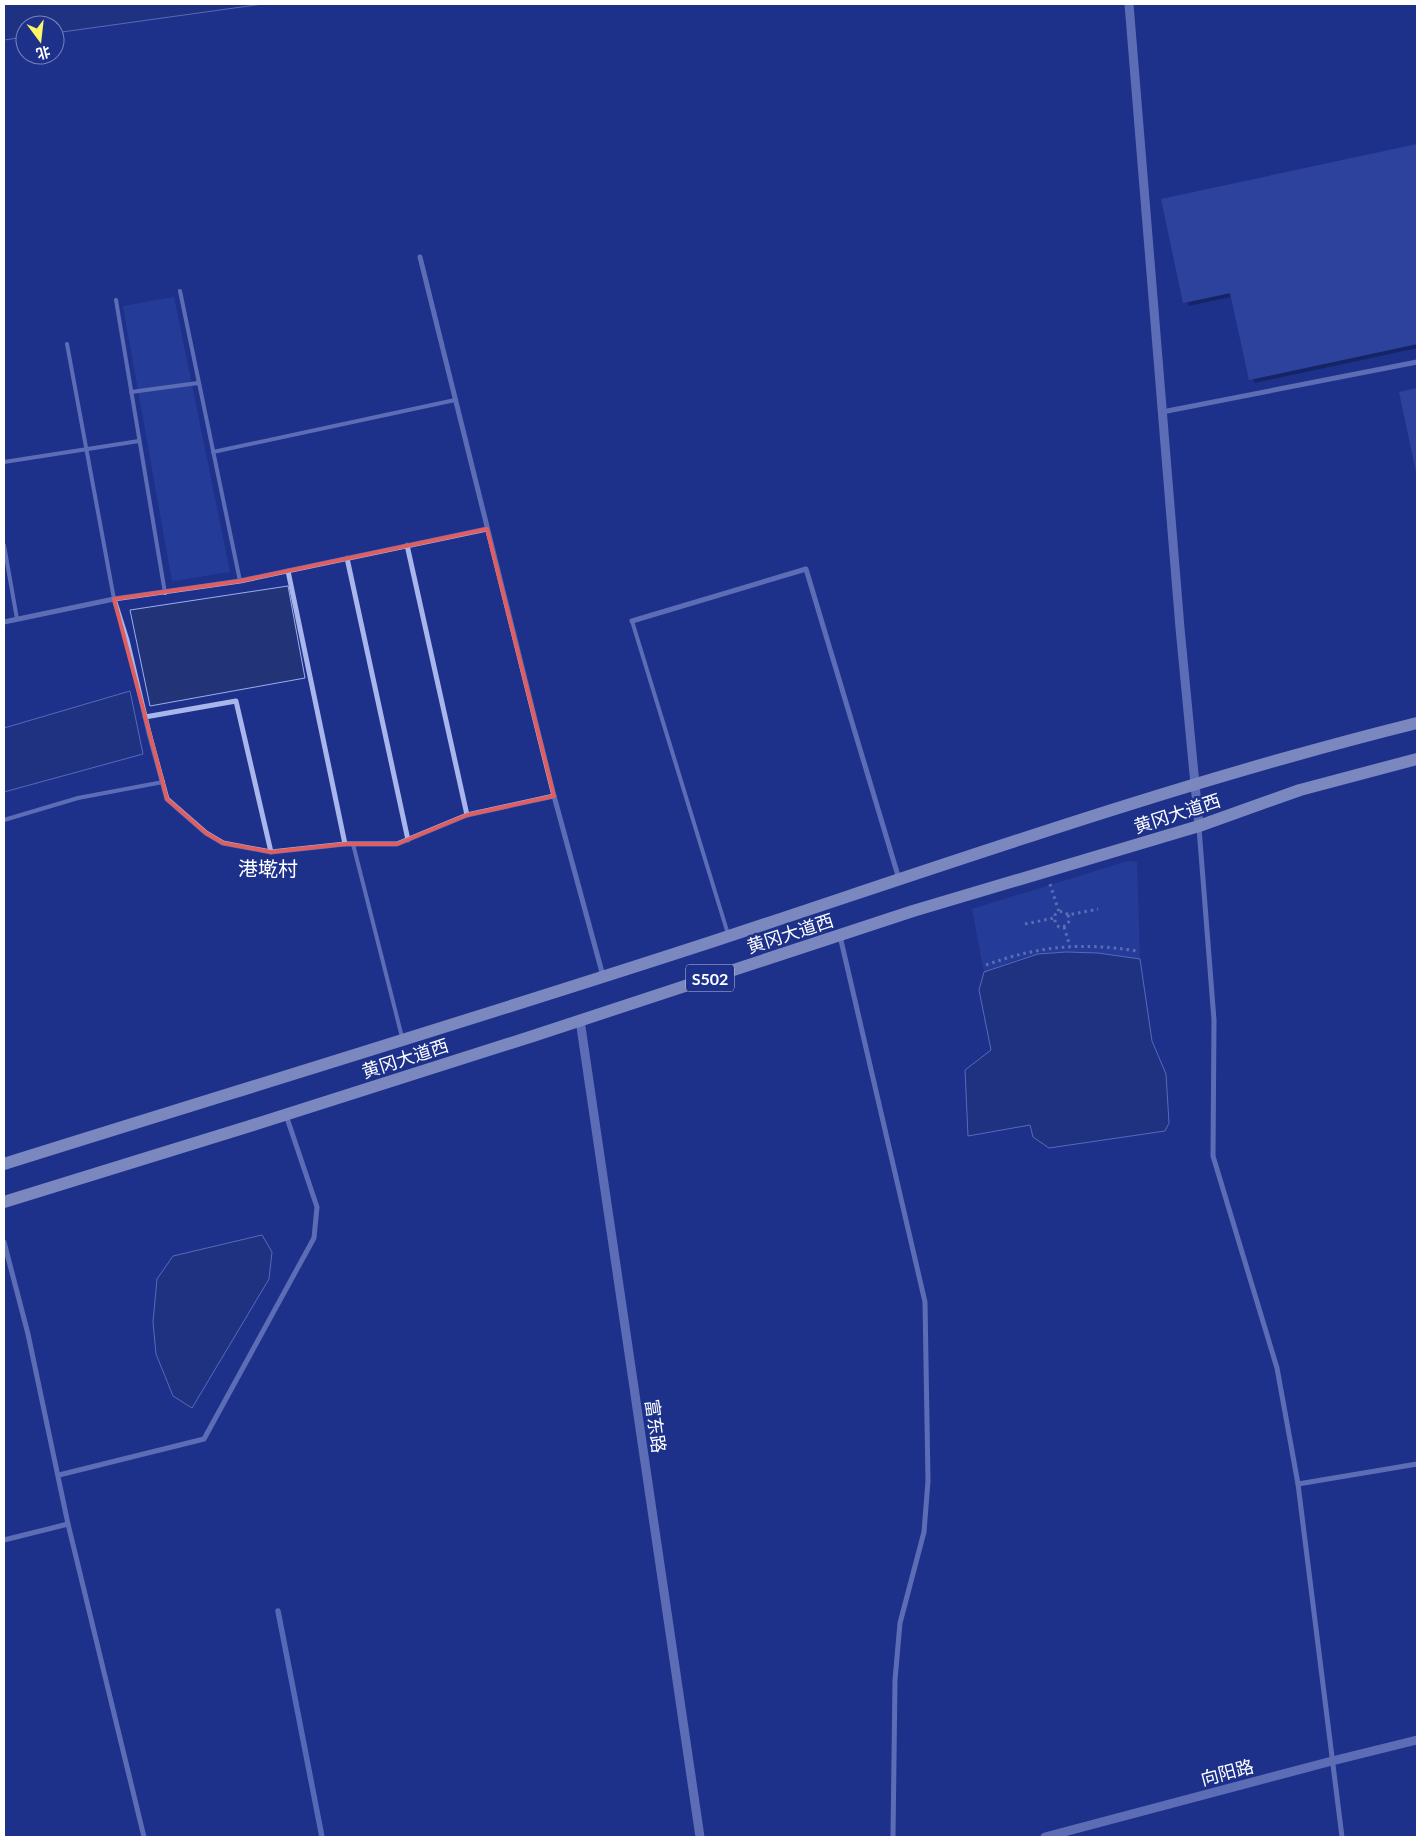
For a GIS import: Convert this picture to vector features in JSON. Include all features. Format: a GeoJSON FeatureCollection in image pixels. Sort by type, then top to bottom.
{"type":"FeatureCollection","features":[{"type":"Feature","properties":{"kind":"main road","name":"黄冈大道西"},"geometry":{"type":"LineString","coordinates":[[4,1164],[604,976],[1126,806],[1341,742],[1417,723]]}},
{"type":"Feature","properties":{"kind":"main road","name":"黄冈大道西"},"geometry":{"type":"LineString","coordinates":[[4,1202],[286,1115],[913,911],[1199,826],[1300,790],[1417,759]]}},
{"type":"Feature","properties":{"kind":"street"},"geometry":{"type":"LineString","coordinates":[[1129,4],[1180,628],[1196,785],[1214,1020],[1213,1156],[1277,1368],[1298,1484],[1342,1837]]}},
{"type":"Feature","properties":{"kind":"street"},"geometry":{"type":"LineString","coordinates":[[420,257],[554,796],[604,976]]}},
{"type":"Feature","properties":{"kind":"street"},"geometry":{"type":"LineString","coordinates":[[1162,412],[1417,362]]}},
{"type":"Feature","properties":{"kind":"street"},"geometry":{"type":"LineString","coordinates":[[4,622],[114,600],[240,581],[487,529]]}},
{"type":"Feature","properties":{"kind":"street"},"geometry":{"type":"LineString","coordinates":[[407,545],[467,815]]}},
{"type":"Feature","properties":{"kind":"street"},"geometry":{"type":"LineString","coordinates":[[347,558],[408,840]]}},
{"type":"Feature","properties":{"kind":"street"},"geometry":{"type":"LineString","coordinates":[[632,621],[806,568],[899,880]]}},
{"type":"Feature","properties":{"kind":"street"},"geometry":{"type":"LineString","coordinates":[[288,570],[345,844]]}},
{"type":"Feature","properties":{"kind":"street"},"geometry":{"type":"LineString","coordinates":[[114,600],[128,640],[145,717],[168,799],[206,833],[223,843],[271,852],[345,844],[397,844],[467,815],[554,796]]}},
{"type":"Feature","properties":{"kind":"street"},"geometry":{"type":"LineString","coordinates":[[145,717],[236,702],[271,852]]}},
{"type":"Feature","properties":{"kind":"street"},"geometry":{"type":"LineString","coordinates":[[840,935],[925,1302],[927,1489],[924,1532],[900,1623],[895,1680],[893,1837]]}},
{"type":"Feature","properties":{"kind":"street","name":"富东路"},"geometry":{"type":"LineString","coordinates":[[580,1020],[700,1837]]}},
{"type":"Feature","properties":{"kind":"street"},"geometry":{"type":"LineString","coordinates":[[59,1475],[204,1439],[314,1238],[317,1208],[286,1115]]}},
{"type":"Feature","properties":{"kind":"street"},"geometry":{"type":"LineString","coordinates":[[4,1242],[28,1334],[68,1524],[144,1837]]}},
{"type":"Feature","properties":{"kind":"street"},"geometry":{"type":"LineString","coordinates":[[1298,1484],[1417,1464]]}},
{"type":"Feature","properties":{"kind":"street"},"geometry":{"type":"LineString","coordinates":[[4,1540],[68,1524]]}},
{"type":"Feature","properties":{"kind":"street","name":"向阳路"},"geometry":{"type":"LineString","coordinates":[[1045,1837],[1417,1740]]}},
{"type":"Feature","properties":{"kind":"lane"},"geometry":{"type":"LineString","coordinates":[[180,291],[240,581]]}},
{"type":"Feature","properties":{"kind":"lane"},"geometry":{"type":"LineString","coordinates":[[116,300],[165,593]]}},
{"type":"Feature","properties":{"kind":"lane"},"geometry":{"type":"LineString","coordinates":[[67,344],[114,600]]}},
{"type":"Feature","properties":{"kind":"lane"},"geometry":{"type":"LineString","coordinates":[[131,392],[198,382]]}},
{"type":"Feature","properties":{"kind":"lane"},"geometry":{"type":"LineString","coordinates":[[213,452],[455,400]]}},
{"type":"Feature","properties":{"kind":"lane"},"geometry":{"type":"LineString","coordinates":[[4,462],[139,441]]}},
{"type":"Feature","properties":{"kind":"lane"},"geometry":{"type":"LineString","coordinates":[[4,545],[17,619]]}},
{"type":"Feature","properties":{"kind":"lane"},"geometry":{"type":"LineString","coordinates":[[632,621],[728,936]]}},
{"type":"Feature","properties":{"kind":"lane"},"geometry":{"type":"LineString","coordinates":[[4,820],[78,798],[163,782]]}},
{"type":"Feature","properties":{"kind":"lane"},"geometry":{"type":"LineString","coordinates":[[354,844],[402,1039]]}},
{"type":"Feature","properties":{"kind":"path"},"geometry":{"type":"LineString","coordinates":[[1050,884],[1059,912]]}},
{"type":"Feature","properties":{"kind":"path"},"geometry":{"type":"LineString","coordinates":[[1059,912],[1064,912],[1068,915],[1098,909]]}},
{"type":"Feature","properties":{"kind":"path"},"geometry":{"type":"LineString","coordinates":[[1025,924],[1054,918],[1059,912]]}},
{"type":"Feature","properties":{"kind":"path"},"geometry":{"type":"LineString","coordinates":[[1064,927],[1070,922],[1068,915]]}},
{"type":"Feature","properties":{"kind":"path"},"geometry":{"type":"LineString","coordinates":[[1054,918],[1056,925],[1064,927]]}},
{"type":"Feature","properties":{"kind":"path"},"geometry":{"type":"LineString","coordinates":[[1064,927],[1070,946]]}},
{"type":"Feature","properties":{"kind":"path"},"geometry":{"type":"LineString","coordinates":[[986,965],[1014,955],[1070,946],[1095,946],[1137,951]]}},
{"type":"Feature","properties":{"kind":"highlighted area"},"geometry":{"type":"Polygon","coordinates":[[[487,529],[554,796],[467,815],[397,844],[345,844],[271,852],[223,843],[206,833],[167,799],[114,599],[240,581],[487,529]]]}},
{"type":"Feature","properties":{"kind":"shaded area"},"geometry":{"type":"Polygon","coordinates":[[[4,4],[263,4],[65,32],[65,15],[15,15],[15,38],[4,40],[4,4]]]}},
{"type":"Feature","properties":{"kind":"shaded area"},"geometry":{"type":"Polygon","coordinates":[[[174,297],[230,572],[172,581],[123,306],[174,297]]]}},
{"type":"Feature","properties":{"kind":"shaded area"},"geometry":{"type":"Polygon","coordinates":[[[288,586],[305,678],[150,706],[130,610],[288,586]]]}},
{"type":"Feature","properties":{"kind":"shaded area"},"geometry":{"type":"Polygon","coordinates":[[[130,691],[143,754],[4,792],[4,728],[130,691]]]}},
{"type":"Feature","properties":{"kind":"shaded area"},"geometry":{"type":"Polygon","coordinates":[[[1128,861],[1137,862],[1140,959],[1090,953],[1064,952],[1039,954],[1025,957],[984,972],[972,909],[1128,861]]]}},
{"type":"Feature","properties":{"kind":"shaded area"},"geometry":{"type":"Polygon","coordinates":[[[1066,952],[1098,953],[1140,959],[1152,1041],[1166,1074],[1169,1123],[1165,1131],[1049,1148],[1033,1137],[1030,1125],[968,1136],[965,1070],[991,1050],[979,990],[984,972],[1038,954],[1066,952]]]}},
{"type":"Feature","properties":{"kind":"shaded area"},"geometry":{"type":"Polygon","coordinates":[[[262,1235],[272,1252],[269,1279],[192,1408],[173,1396],[156,1354],[153,1322],[157,1279],[173,1256],[262,1235]]]}},
{"type":"Feature","properties":{"kind":"building"},"geometry":{"type":"Polygon","coordinates":[[[1417,144],[1417,344],[1249,380],[1230,293],[1183,303],[1161,199],[1417,144]]]}},
{"type":"Feature","properties":{"kind":"building"},"geometry":{"type":"Polygon","coordinates":[[[1417,388],[1417,472],[1416,472],[1399,392],[1417,388]]]}},
{"type":"Feature","properties":{"kind":"waterway"},"geometry":{"type":"LineString","coordinates":[[278,1611],[322,1837]]}},
{"type":"Feature","properties":{"kind":"district","name":"港墘村"},"geometry":{"type":"Point","coordinates":[268,868]}}]}
